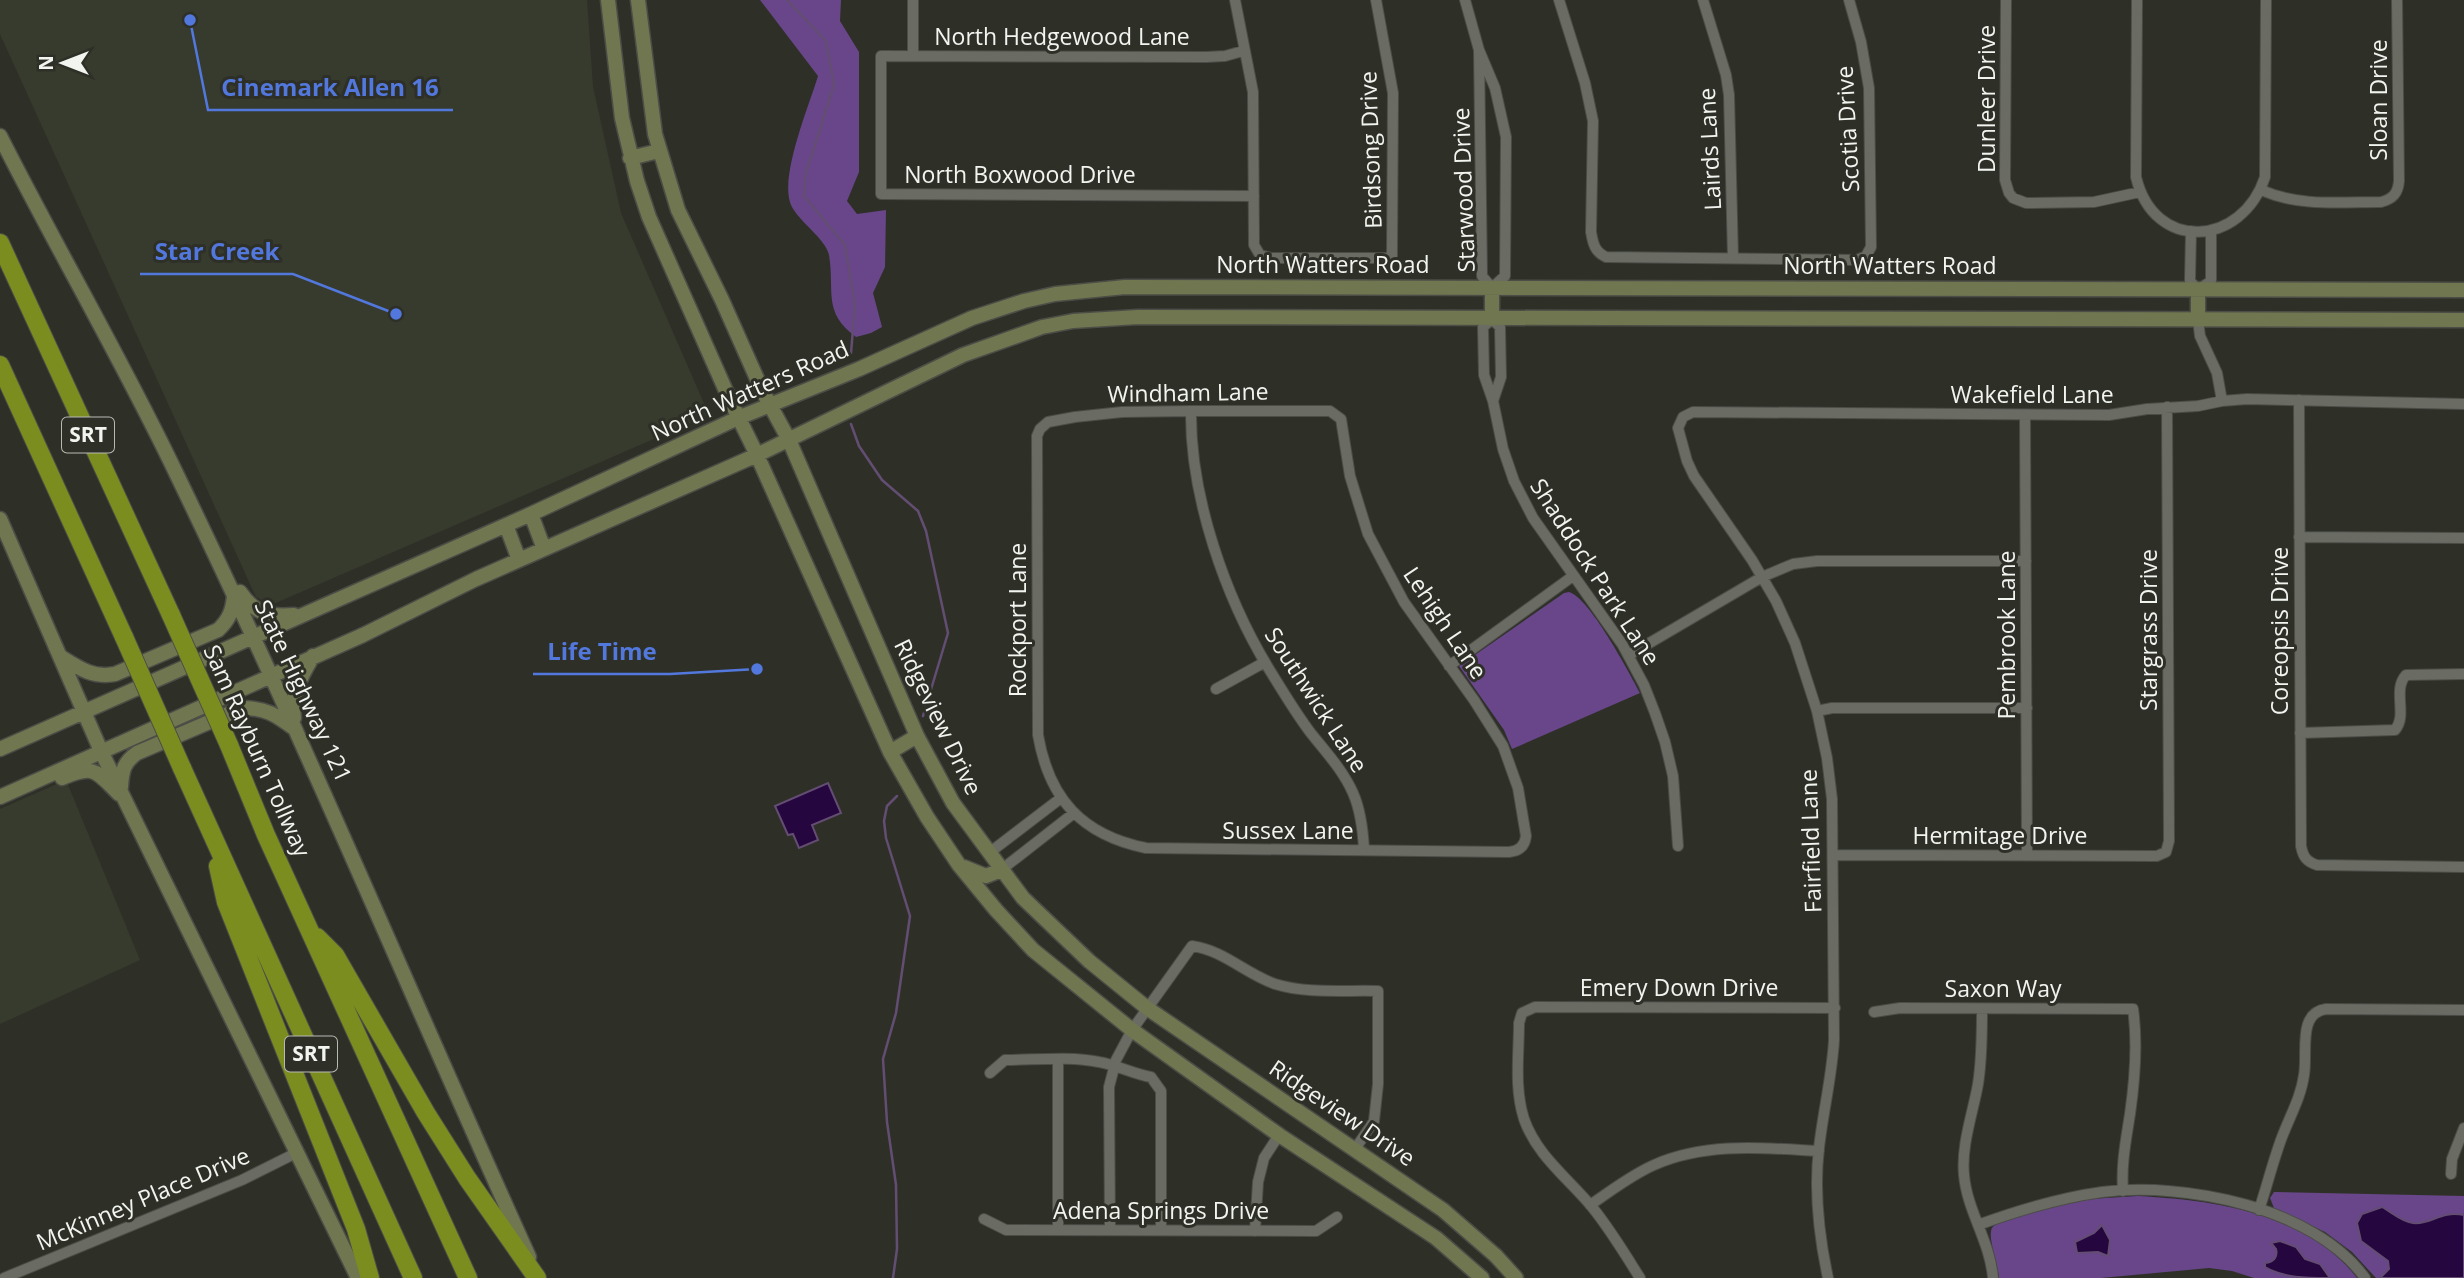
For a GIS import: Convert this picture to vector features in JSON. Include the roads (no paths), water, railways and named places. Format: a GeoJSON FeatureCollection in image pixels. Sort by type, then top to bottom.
{"type":"FeatureCollection","features":[{"type":"Feature","properties":{"kind":"highway","name":"Sam Rayburn Tollway"},"geometry":{"type":"LineString","coordinates":[[1,244],[171,615],[266,835],[468,1278]]}},
{"type":"Feature","properties":{"kind":"highway","name":"SRT"},"geometry":{"type":"LineString","coordinates":[[0,365],[413,1278]]}},
{"type":"Feature","properties":{"kind":"highway"},"geometry":{"type":"LineString","coordinates":[[210,829],[226,902],[356,1229],[370,1278]]}},
{"type":"Feature","properties":{"kind":"highway"},"geometry":{"type":"LineString","coordinates":[[310,930],[335,955],[388,1049],[467,1178],[538,1278]]}},
{"type":"Feature","properties":{"kind":"main road"},"geometry":{"type":"LineString","coordinates":[[608,0],[621,111],[630,158],[646,208],[890,752],[927,817],[959,865],[1033,950],[1132,1030],[1279,1135],[1436,1238],[1482,1278]]}},
{"type":"Feature","properties":{"kind":"main road","name":"Ridgeview Drive"},"geometry":{"type":"LineString","coordinates":[[638,0],[649,100],[659,151],[684,223],[789,440],[917,736],[953,803],[1023,898],[1081,953],[1147,1008],[1443,1210],[1496,1256],[1516,1278]]}},
{"type":"Feature","properties":{"kind":"main road","name":"State Highway 121"},"geometry":{"type":"LineString","coordinates":[[0,136],[156,432],[272,675],[538,1278]]}},
{"type":"Feature","properties":{"kind":"main road"},"geometry":{"type":"LineString","coordinates":[[630,158],[659,151]]}},
{"type":"Feature","properties":{"kind":"main road","name":"North Watters Road"},"geometry":{"type":"LineString","coordinates":[[0,749],[531,514],[738,418],[972,318],[1055,294],[1125,287],[2464,290]]}},
{"type":"Feature","properties":{"kind":"main road"},"geometry":{"type":"LineString","coordinates":[[1492,288],[1492,319]]}},
{"type":"Feature","properties":{"kind":"main road"},"geometry":{"type":"LineString","coordinates":[[2198,289],[2198,320]]}},
{"type":"Feature","properties":{"kind":"main road"},"geometry":{"type":"LineString","coordinates":[[0,797],[363,635],[519,560],[757,455],[963,355],[1042,327],[1073,321],[1138,317],[2464,320]]}},
{"type":"Feature","properties":{"kind":"main road"},"geometry":{"type":"LineString","coordinates":[[531,514],[544,549]]}},
{"type":"Feature","properties":{"kind":"main road"},"geometry":{"type":"LineString","coordinates":[[0,519],[101,751],[358,1278]]}},
{"type":"Feature","properties":{"kind":"main road"},"geometry":{"type":"LineString","coordinates":[[506,525],[519,560]]}},
{"type":"Feature","properties":{"kind":"main road"},"geometry":{"type":"LineString","coordinates":[[214,552],[249,605],[262,615],[303,615]]}},
{"type":"Feature","properties":{"kind":"main road"},"geometry":{"type":"LineString","coordinates":[[61,657],[84,672],[100,677],[115,674],[218,630],[226,623],[233,608],[234,595]]}},
{"type":"Feature","properties":{"kind":"main road"},"geometry":{"type":"LineString","coordinates":[[296,730],[292,702],[298,682],[313,656]]}},
{"type":"Feature","properties":{"kind":"main road"},"geometry":{"type":"LineString","coordinates":[[124,795],[122,772],[126,761],[137,752],[242,708],[260,708],[276,715],[296,730]]}},
{"type":"Feature","properties":{"kind":"main road"},"geometry":{"type":"LineString","coordinates":[[890,752],[917,736]]}},
{"type":"Feature","properties":{"kind":"main road"},"geometry":{"type":"LineString","coordinates":[[0,802],[9,803],[85,770],[98,773],[124,795]]}},
{"type":"Feature","properties":{"kind":"main road"},"geometry":{"type":"LineString","coordinates":[[959,865],[986,876],[1001,870]]}},
{"type":"Feature","properties":{"kind":"street"},"geometry":{"type":"LineString","coordinates":[[913,0],[913,56]]}},
{"type":"Feature","properties":{"kind":"street"},"geometry":{"type":"LineString","coordinates":[[1235,0],[1253,92],[1254,195]]}},
{"type":"Feature","properties":{"kind":"street","name":"Birdsong Drive"},"geometry":{"type":"LineString","coordinates":[[1254,195],[1254,245],[1258,253],[1265,258],[1392,258],[1393,93],[1376,0]]}},
{"type":"Feature","properties":{"kind":"street","name":"Starwood Drive"},"geometry":{"type":"LineString","coordinates":[[1465,0],[1479,50],[1496,88],[1506,137],[1505,276],[1492,288],[1482,276],[1479,50]]}},
{"type":"Feature","properties":{"kind":"street"},"geometry":{"type":"LineString","coordinates":[[1559,0],[1594,121],[1591,232],[1597,251],[1606,257],[1733,258]]}},
{"type":"Feature","properties":{"kind":"street","name":"Lairds Lane"},"geometry":{"type":"LineString","coordinates":[[1703,0],[1730,95],[1733,258]]}},
{"type":"Feature","properties":{"kind":"street","name":"Scotia Drive"},"geometry":{"type":"LineString","coordinates":[[1733,258],[1857,260],[1866,256],[1872,241],[1869,88],[1861,42],[1849,0]]}},
{"type":"Feature","properties":{"kind":"street","name":"Dunleer Drive"},"geometry":{"type":"LineString","coordinates":[[2006,0],[2005,180],[2011,196],[2026,203],[2094,202],[2140,192]]}},
{"type":"Feature","properties":{"kind":"street"},"geometry":{"type":"LineString","coordinates":[[2137,0],[2136,177],[2140,192],[2158,217],[2168,224],[2191,231],[2211,230],[2233,222],[2248,209],[2260,191],[2266,161],[2266,0]]}},
{"type":"Feature","properties":{"kind":"street","name":"Sloan Drive"},"geometry":{"type":"LineString","coordinates":[[2260,191],[2291,201],[2308,203],[2381,202],[2392,198],[2399,187],[2398,0]]}},
{"type":"Feature","properties":{"kind":"street","name":"North Hedgewood Lane"},"geometry":{"type":"LineString","coordinates":[[881,56],[1206,57],[1243,51]]}},
{"type":"Feature","properties":{"kind":"street","name":"North Boxwood Drive"},"geometry":{"type":"LineString","coordinates":[[881,56],[881,194],[1254,195]]}},
{"type":"Feature","properties":{"kind":"street"},"geometry":{"type":"LineString","coordinates":[[2191,231],[2190,281],[2198,289],[2211,281],[2211,230]]}},
{"type":"Feature","properties":{"kind":"street","name":"Shaddock Park Lane"},"geometry":{"type":"LineString","coordinates":[[1493,401],[1501,377],[1500,327],[1492,319],[1483,327],[1484,375],[1514,481],[1533,517],[1629,655],[1644,685],[1665,742],[1677,804],[1678,846]]}},
{"type":"Feature","properties":{"kind":"street"},"geometry":{"type":"LineString","coordinates":[[2198,320],[2200,336],[2217,373],[2222,401]]}},
{"type":"Feature","properties":{"kind":"street","name":"Coreopsis Drive"},"geometry":{"type":"LineString","coordinates":[[2299,400],[2301,846],[2306,859],[2317,865],[2464,867]]}},
{"type":"Feature","properties":{"kind":"street","name":"Wakefield Lane"},"geometry":{"type":"LineString","coordinates":[[1683,417],[1693,412],[2109,415],[2167,407],[2198,407],[2222,401],[2464,404]]}},
{"type":"Feature","properties":{"kind":"street","name":"Stargrass Drive"},"geometry":{"type":"LineString","coordinates":[[2166,852],[2169,841],[2167,407]]}},
{"type":"Feature","properties":{"kind":"street","name":"Southwick Lane"},"geometry":{"type":"LineString","coordinates":[[1191,411],[1191,432],[1199,482],[1218,559],[1245,626],[1265,662],[1308,729],[1346,780],[1360,812],[1364,850]]}},
{"type":"Feature","properties":{"kind":"street","name":"Windham Lane"},"geometry":{"type":"LineString","coordinates":[[1040,429],[1048,422],[1093,414],[1330,411],[1338,415]]}},
{"type":"Feature","properties":{"kind":"street","name":"Lehigh Lane"},"geometry":{"type":"LineString","coordinates":[[1338,415],[1343,423],[1350,475],[1368,534],[1393,583],[1494,729],[1511,765],[1526,836],[1521,847]]}},
{"type":"Feature","properties":{"kind":"street","name":"Pembrook Lane"},"geometry":{"type":"LineString","coordinates":[[2025,415],[2028,855]]}},
{"type":"Feature","properties":{"kind":"street","name":"Fairfield Lane"},"geometry":{"type":"LineString","coordinates":[[1683,417],[1678,428],[1694,476],[1762,577],[1795,643],[1817,711],[1830,781],[1835,1008],[1833,1061],[1819,1152],[1818,1202],[1828,1278]]}},
{"type":"Feature","properties":{"kind":"street","name":"Rockport Lane"},"geometry":{"type":"LineString","coordinates":[[1040,429],[1037,436],[1038,735],[1045,766],[1067,806]]}},
{"type":"Feature","properties":{"kind":"street"},"geometry":{"type":"LineString","coordinates":[[2299,537],[2464,538]]}},
{"type":"Feature","properties":{"kind":"street"},"geometry":{"type":"LineString","coordinates":[[1629,655],[1762,577],[1793,564],[1817,561],[2026,561]]}},
{"type":"Feature","properties":{"kind":"street"},"geometry":{"type":"LineString","coordinates":[[1449,666],[1573,576]]}},
{"type":"Feature","properties":{"kind":"street"},"geometry":{"type":"LineString","coordinates":[[1216,689],[1265,662]]}},
{"type":"Feature","properties":{"kind":"street"},"geometry":{"type":"LineString","coordinates":[[2300,733],[2395,730],[2400,717],[2400,685],[2406,675],[2464,674]]}},
{"type":"Feature","properties":{"kind":"street"},"geometry":{"type":"LineString","coordinates":[[1817,711],[1832,708],[2027,708]]}},
{"type":"Feature","properties":{"kind":"street"},"geometry":{"type":"LineString","coordinates":[[989,853],[1067,806]]}},
{"type":"Feature","properties":{"kind":"street"},"geometry":{"type":"LineString","coordinates":[[1001,870],[1067,806]]}},
{"type":"Feature","properties":{"kind":"street","name":"Sussex Lane"},"geometry":{"type":"LineString","coordinates":[[1067,806],[1090,827],[1110,838],[1146,848],[1509,852],[1521,847]]}},
{"type":"Feature","properties":{"kind":"street","name":"Hermitage Drive"},"geometry":{"type":"LineString","coordinates":[[1833,855],[2157,856],[2166,852]]}},
{"type":"Feature","properties":{"kind":"street"},"geometry":{"type":"LineString","coordinates":[[1110,1230],[1109,1087],[1114,1067],[1132,1030],[1192,946],[1207,948],[1275,984],[1308,990],[1378,990],[1378,1084],[1374,1121],[1355,1149]]}},
{"type":"Feature","properties":{"kind":"street","name":"Emery Down Drive"},"geometry":{"type":"LineString","coordinates":[[1590,1205],[1545,1157],[1525,1119],[1519,1093],[1519,1023],[1524,1012],[1535,1007],[1835,1008]]}},
{"type":"Feature","properties":{"kind":"street","name":"Saxon Way"},"geometry":{"type":"LineString","coordinates":[[1874,1012],[1900,1008],[2133,1009],[2137,1031],[2136,1065],[2123,1158],[2123,1191]]}},
{"type":"Feature","properties":{"kind":"street"},"geometry":{"type":"LineString","coordinates":[[1982,1009],[1980,1065],[1963,1172],[1965,1190],[1990,1256],[1993,1278]]}},
{"type":"Feature","properties":{"kind":"street"},"geometry":{"type":"LineString","coordinates":[[2259,1210],[2282,1136],[2302,1087],[2307,1024],[2312,1015],[2326,1009],[2464,1010]]}},
{"type":"Feature","properties":{"kind":"street"},"geometry":{"type":"LineString","coordinates":[[990,1073],[1005,1060],[1058,1060],[1099,1062],[1136,1075],[1151,1077],[1161,1091],[1161,1230]]}},
{"type":"Feature","properties":{"kind":"street"},"geometry":{"type":"LineString","coordinates":[[1058,1060],[1058,1230]]}},
{"type":"Feature","properties":{"kind":"street"},"geometry":{"type":"LineString","coordinates":[[2451,1174],[2452,1159],[2464,1128]]}},
{"type":"Feature","properties":{"kind":"street"},"geometry":{"type":"LineString","coordinates":[[1255,1231],[1258,1182],[1264,1158],[1279,1135]]}},
{"type":"Feature","properties":{"kind":"street"},"geometry":{"type":"LineString","coordinates":[[1640,1278],[1590,1205],[1640,1172],[1665,1160],[1693,1152],[1763,1148],[1819,1152]]}},
{"type":"Feature","properties":{"kind":"street","name":"McKinney Place Drive"},"geometry":{"type":"LineString","coordinates":[[4,1278],[242,1180],[296,1153]]}},
{"type":"Feature","properties":{"kind":"street"},"geometry":{"type":"LineString","coordinates":[[1978,1225],[2046,1202],[2123,1191],[2191,1195],[2259,1210],[2318,1234],[2335,1246],[2365,1278]]}},
{"type":"Feature","properties":{"kind":"street","name":"Adena Springs Drive"},"geometry":{"type":"LineString","coordinates":[[984,1219],[1006,1230],[1316,1231],[1337,1217]]}},
{"type":"Feature","properties":{"kind":"waterway"},"geometry":{"type":"LineString","coordinates":[[787,0],[826,41],[834,85],[806,173],[804,196],[845,245],[855,305],[851,353]]}},
{"type":"Feature","properties":{"kind":"waterway"},"geometry":{"type":"LineString","coordinates":[[851,424],[859,446],[882,480],[918,511],[926,531],[948,633],[923,716]]}},
{"type":"Feature","properties":{"kind":"waterway"},"geometry":{"type":"LineString","coordinates":[[893,1278],[897,1249],[896,1185],[887,1122],[883,1059],[896,1013],[910,916],[886,838],[884,821],[887,806],[897,796]]}},
{"type":"Feature","properties":{"kind":"place","name":"Cinemark Allen 16"},"geometry":{"type":"Point","coordinates":[190,20]}},
{"type":"Feature","properties":{"kind":"place","name":"Star Creek"},"geometry":{"type":"Point","coordinates":[396,314]}},
{"type":"Feature","properties":{"kind":"place","name":"Life Time"},"geometry":{"type":"Point","coordinates":[757,669]}}]}
